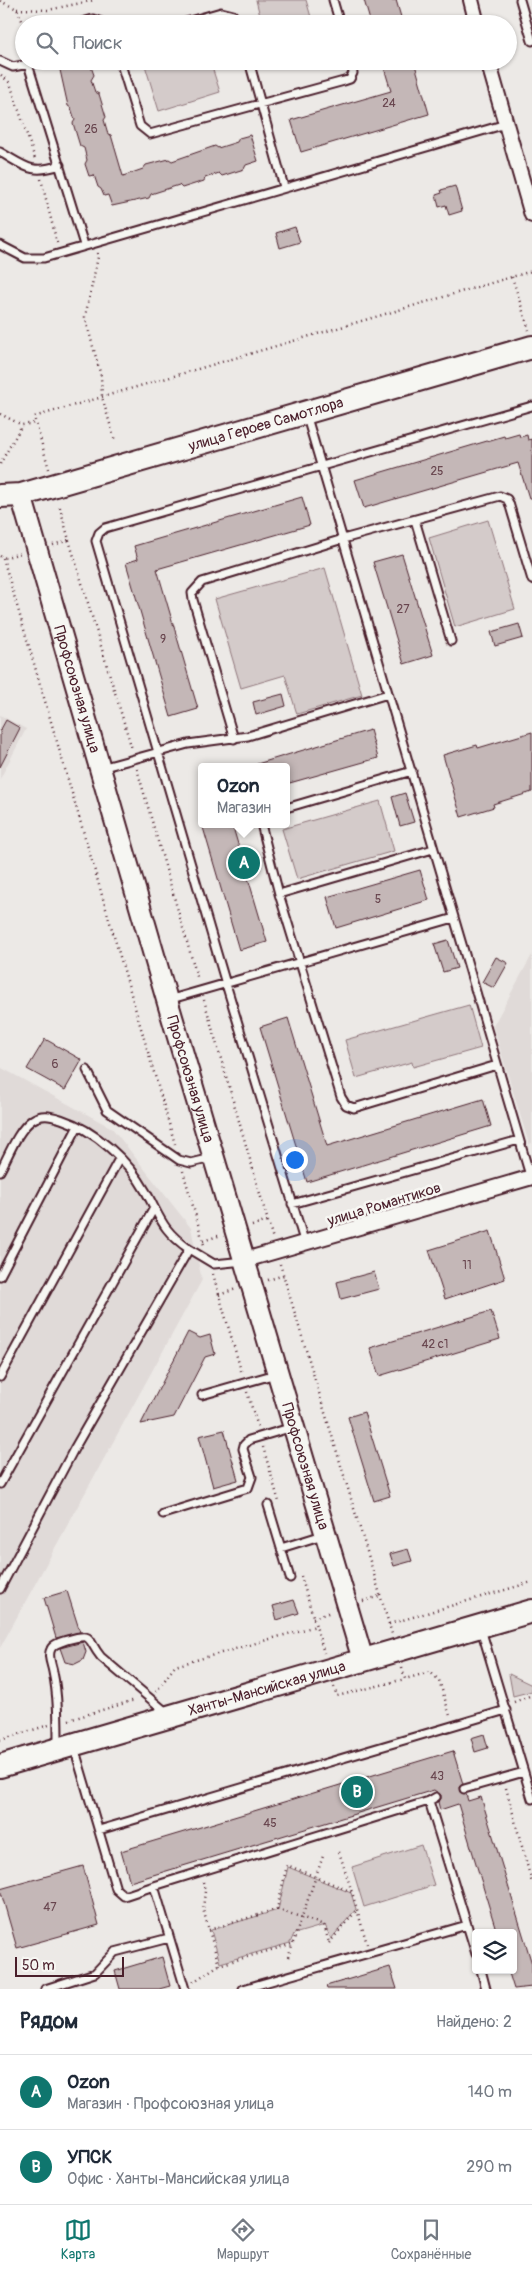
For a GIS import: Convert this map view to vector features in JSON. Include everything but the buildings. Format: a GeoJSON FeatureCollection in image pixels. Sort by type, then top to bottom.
{"type":"FeatureCollection","features":[{"type":"Feature","properties":{"kind":"main road","name":"улица Героев Самотлора"},"geometry":{"type":"LineString","coordinates":[[10,496],[54,486],[532,347]]}},
{"type":"Feature","properties":{"kind":"main road","name":"Профсоюзная улица"},"geometry":{"type":"LineString","coordinates":[[10,496],[36,550],[167,1000],[363,1660]]}},
{"type":"Feature","properties":{"kind":"main road","name":"Ханты-Мансийская улица"},"geometry":{"type":"LineString","coordinates":[[0,1766],[532,1611]]}},
{"type":"Feature","properties":{"kind":"street"},"geometry":{"type":"LineString","coordinates":[[471,0],[475,15]]}},
{"type":"Feature","properties":{"kind":"street"},"geometry":{"type":"LineString","coordinates":[[491,70],[532,215]]}},
{"type":"Feature","properties":{"kind":"street","name":"улица Романтиков"},"geometry":{"type":"LineString","coordinates":[[245,1260],[532,1179]]}},
{"type":"Feature","properties":{"kind":"lane"},"geometry":{"type":"LineString","coordinates":[[333,0],[337,15]]}},
{"type":"Feature","properties":{"kind":"lane"},"geometry":{"type":"LineString","coordinates":[[520,0],[532,40]]}},
{"type":"Feature","properties":{"kind":"lane"},"geometry":{"type":"LineString","coordinates":[[216,15],[228,12],[233,15]]}},
{"type":"Feature","properties":{"kind":"lane"},"geometry":{"type":"LineString","coordinates":[[0,61],[15,66]]}},
{"type":"Feature","properties":{"kind":"lane"},"geometry":{"type":"LineString","coordinates":[[30,70],[84,245]]}},
{"type":"Feature","properties":{"kind":"lane"},"geometry":{"type":"LineString","coordinates":[[123,70],[140,126],[150,134],[350,79],[352,70]]}},
{"type":"Feature","properties":{"kind":"lane"},"geometry":{"type":"LineString","coordinates":[[252,70],[284,187]]}},
{"type":"Feature","properties":{"kind":"lane"},"geometry":{"type":"LineString","coordinates":[[0,246],[25,258],[34,259],[506,124]]}},
{"type":"Feature","properties":{"kind":"lane"},"geometry":{"type":"LineString","coordinates":[[0,152],[33,170],[44,170],[60,165]]}},
{"type":"Feature","properties":{"kind":"lane"},"geometry":{"type":"LineString","coordinates":[[305,1244],[96,547],[96,541],[99,533],[105,528],[532,406]]}},
{"type":"Feature","properties":{"kind":"lane"},"geometry":{"type":"LineString","coordinates":[[305,412],[532,1179]]}},
{"type":"Feature","properties":{"kind":"lane"},"geometry":{"type":"LineString","coordinates":[[234,739],[192,593],[202,582],[343,539],[495,497],[507,499],[532,580]]}},
{"type":"Feature","properties":{"kind":"lane"},"geometry":{"type":"LineString","coordinates":[[414,520],[451,641]]}},
{"type":"Feature","properties":{"kind":"lane"},"geometry":{"type":"LineString","coordinates":[[101,768],[188,744],[234,739],[388,694]]}},
{"type":"Feature","properties":{"kind":"lane"},"geometry":{"type":"LineString","coordinates":[[290,807],[412,771]]}},
{"type":"Feature","properties":{"kind":"lane"},"geometry":{"type":"LineString","coordinates":[[262,828],[279,894],[341,1097],[346,1105],[354,1108],[497,1065]]}},
{"type":"Feature","properties":{"kind":"lane"},"geometry":{"type":"LineString","coordinates":[[279,894],[433,849]]}},
{"type":"Feature","properties":{"kind":"lane"},"geometry":{"type":"LineString","coordinates":[[167,1000],[454,918]]}},
{"type":"Feature","properties":{"kind":"lane"},"geometry":{"type":"LineString","coordinates":[[87,1070],[107,1110],[159,1148],[180,1160],[191,1163],[214,1158]]}},
{"type":"Feature","properties":{"kind":"lane"},"geometry":{"type":"LineString","coordinates":[[0,1171],[23,1129],[35,1118],[50,1116],[78,1126],[97,1136],[135,1176],[166,1231],[209,1262],[218,1265],[245,1260]]}},
{"type":"Feature","properties":{"kind":"lane"},"geometry":{"type":"LineString","coordinates":[[0,1276],[78,1126]]}},
{"type":"Feature","properties":{"kind":"lane"},"geometry":{"type":"LineString","coordinates":[[292,1204],[519,1140]]}},
{"type":"Feature","properties":{"kind":"lane"},"geometry":{"type":"LineString","coordinates":[[0,1377],[119,1159]]}},
{"type":"Feature","properties":{"kind":"lane"},"geometry":{"type":"LineString","coordinates":[[0,1484],[154,1208]]}},
{"type":"Feature","properties":{"kind":"lane"},"geometry":{"type":"LineString","coordinates":[[0,1589],[74,1449],[189,1249]]}},
{"type":"Feature","properties":{"kind":"lane"},"geometry":{"type":"LineString","coordinates":[[202,1395],[278,1373]]}},
{"type":"Feature","properties":{"kind":"lane"},"geometry":{"type":"LineString","coordinates":[[163,1514],[248,1488],[252,1477],[243,1449],[244,1445],[249,1440],[260,1436],[294,1427]]}},
{"type":"Feature","properties":{"kind":"lane"},"geometry":{"type":"LineString","coordinates":[[268,1505],[290,1578]]}},
{"type":"Feature","properties":{"kind":"lane"},"geometry":{"type":"LineString","coordinates":[[281,1548],[325,1534]]}},
{"type":"Feature","properties":{"kind":"lane"},"geometry":{"type":"LineString","coordinates":[[480,1626],[532,1799]]}},
{"type":"Feature","properties":{"kind":"lane"},"geometry":{"type":"LineString","coordinates":[[170,1716],[101,1657],[96,1651],[92,1640],[87,1637],[82,1636],[57,1643],[51,1648],[49,1655],[54,1674],[58,1723],[99,1830],[116,1889],[119,1894],[124,1896],[429,1801],[436,1797]]}},
{"type":"Feature","properties":{"kind":"lane"},"geometry":{"type":"LineString","coordinates":[[99,1830],[506,1710]]}},
{"type":"Feature","properties":{"kind":"lane"},"geometry":{"type":"LineString","coordinates":[[464,1789],[524,1772]]}},
{"type":"Feature","properties":{"kind":"lane"},"geometry":{"type":"LineString","coordinates":[[429,1801],[472,1942]]}},
{"type":"Feature","properties":{"kind":"lane"},"geometry":{"type":"LineString","coordinates":[[154,1886],[186,1987]]}},
{"type":"Feature","properties":{"kind":"lane"},"geometry":{"type":"LineString","coordinates":[[243,1989],[467,1926]]}},
{"type":"Feature","properties":{"kind":"lane"},"geometry":{"type":"LineString","coordinates":[[45,1989],[95,1973],[115,1952],[169,1938]]}},
{"type":"Feature","properties":{"kind":"lane"},"geometry":{"type":"LineString","coordinates":[[482,1974],[486,1989]]}},
{"type":"Feature","properties":{"kind":"path"},"geometry":{"type":"LineString","coordinates":[[0,1],[17,10],[48,10],[95,0]]}},
{"type":"Feature","properties":{"kind":"path"},"geometry":{"type":"LineString","coordinates":[[17,10],[19,15]]}},
{"type":"Feature","properties":{"kind":"path"},"geometry":{"type":"LineString","coordinates":[[94,243],[98,257],[85,317],[100,376],[102,397],[115,441]]}},
{"type":"Feature","properties":{"kind":"path"},"geometry":{"type":"LineString","coordinates":[[453,1726],[439,1680],[430,1672],[405,1678],[285,1275],[275,1252],[266,1212],[34,417],[532,271]]}},
{"type":"Feature","properties":{"kind":"path"},"geometry":{"type":"LineString","coordinates":[[512,277],[532,339]]}},
{"type":"Feature","properties":{"kind":"path"},"geometry":{"type":"LineString","coordinates":[[0,414],[22,425],[35,423]]}},
{"type":"Feature","properties":{"kind":"path"},"geometry":{"type":"LineString","coordinates":[[0,464],[22,425]]}},
{"type":"Feature","properties":{"kind":"path"},"geometry":{"type":"LineString","coordinates":[[69,540],[36,550],[2,557],[282,1508]]}},
{"type":"Feature","properties":{"kind":"path"},"geometry":{"type":"LineString","coordinates":[[0,1740],[154,1695],[175,1666],[316,1626],[300,1572]]}},
{"type":"Feature","properties":{"kind":"path"},"geometry":{"type":"LineString","coordinates":[[389,1624],[532,1582]]}},
{"type":"Feature","properties":{"kind":"path"},"geometry":{"type":"LineString","coordinates":[[506,1710],[516,1700],[532,1695]]}},
{"type":"Feature","properties":{"kind":"path"},"geometry":{"type":"LineString","coordinates":[[503,1778],[532,1883]]}},
{"type":"Feature","properties":{"kind":"path"},"geometry":{"type":"LineString","coordinates":[[339,1852],[368,1947]]}},
{"type":"Feature","properties":{"kind":"path"},"geometry":{"type":"LineString","coordinates":[[288,1956],[323,1856]]}},
{"type":"Feature","properties":{"kind":"path"},"geometry":{"type":"LineString","coordinates":[[277,1909],[287,1865],[352,1892]]}},
{"type":"Feature","properties":{"kind":"path"},"geometry":{"type":"LineString","coordinates":[[203,1879],[205,1891],[203,1909],[219,1965]]}},
{"type":"Feature","properties":{"kind":"path"},"geometry":{"type":"LineString","coordinates":[[209,1930],[277,1909],[324,1925],[329,1943],[357,1909]]}},
{"type":"Feature","properties":{"kind":"path"},"geometry":{"type":"LineString","coordinates":[[186,1987],[219,1965],[292,1944]]}},
{"type":"Feature","properties":{"kind":"shaded area"},"geometry":{"type":"Polygon","coordinates":[[[256,0],[306,0],[310,15],[260,15],[256,0]]]}},
{"type":"Feature","properties":{"kind":"shaded area"},"geometry":{"type":"Polygon","coordinates":[[[146,70],[213,70],[220,92],[159,111],[146,70]]]}},
{"type":"Feature","properties":{"kind":"shaded area"},"geometry":{"type":"Polygon","coordinates":[[[488,520],[515,609],[455,627],[429,538],[488,520]]]}},
{"type":"Feature","properties":{"kind":"shaded area"},"geometry":{"type":"Polygon","coordinates":[[[325,568],[362,695],[297,714],[285,675],[241,688],[215,599],[325,568]]]}},
{"type":"Feature","properties":{"kind":"shaded area"},"geometry":{"type":"Polygon","coordinates":[[[0,715],[26,729],[0,779],[0,715]]]}},
{"type":"Feature","properties":{"kind":"shaded area"},"geometry":{"type":"Polygon","coordinates":[[[380,801],[394,851],[297,879],[282,829],[380,801]]]}},
{"type":"Feature","properties":{"kind":"shaded area"},"geometry":{"type":"Polygon","coordinates":[[[532,955],[532,1143],[529,1144],[493,1026],[532,955]]]}},
{"type":"Feature","properties":{"kind":"shaded area"},"geometry":{"type":"Polygon","coordinates":[[[469,1005],[481,1048],[413,1067],[412,1062],[356,1078],[345,1040],[469,1005]]]}},
{"type":"Feature","properties":{"kind":"shaded area"},"geometry":{"type":"Polygon","coordinates":[[[0,1067],[112,1128],[191,1228],[202,1280],[0,1648],[0,1067]]]}},
{"type":"Feature","properties":{"kind":"shaded area"},"geometry":{"type":"Polygon","coordinates":[[[509,1674],[532,1685],[532,1691],[513,1696],[509,1674]]]}},
{"type":"Feature","properties":{"kind":"shaded area"},"geometry":{"type":"Polygon","coordinates":[[[421,1845],[434,1885],[364,1907],[352,1867],[421,1845]]]}},
{"type":"Feature","properties":{"kind":"shaded area"},"geometry":{"type":"Polygon","coordinates":[[[288,1867],[351,1893],[356,1909],[331,1939],[325,1925],[294,1934],[290,1943],[220,1963],[211,1930],[278,1910],[288,1867]]]}},
{"type":"Feature","properties":{"kind":"place","name":"Ozon"},"geometry":{"type":"Point","coordinates":[244,863]}},
{"type":"Feature","properties":{"kind":"place","name":"УПСК"},"geometry":{"type":"Point","coordinates":[357,1792]}}]}
